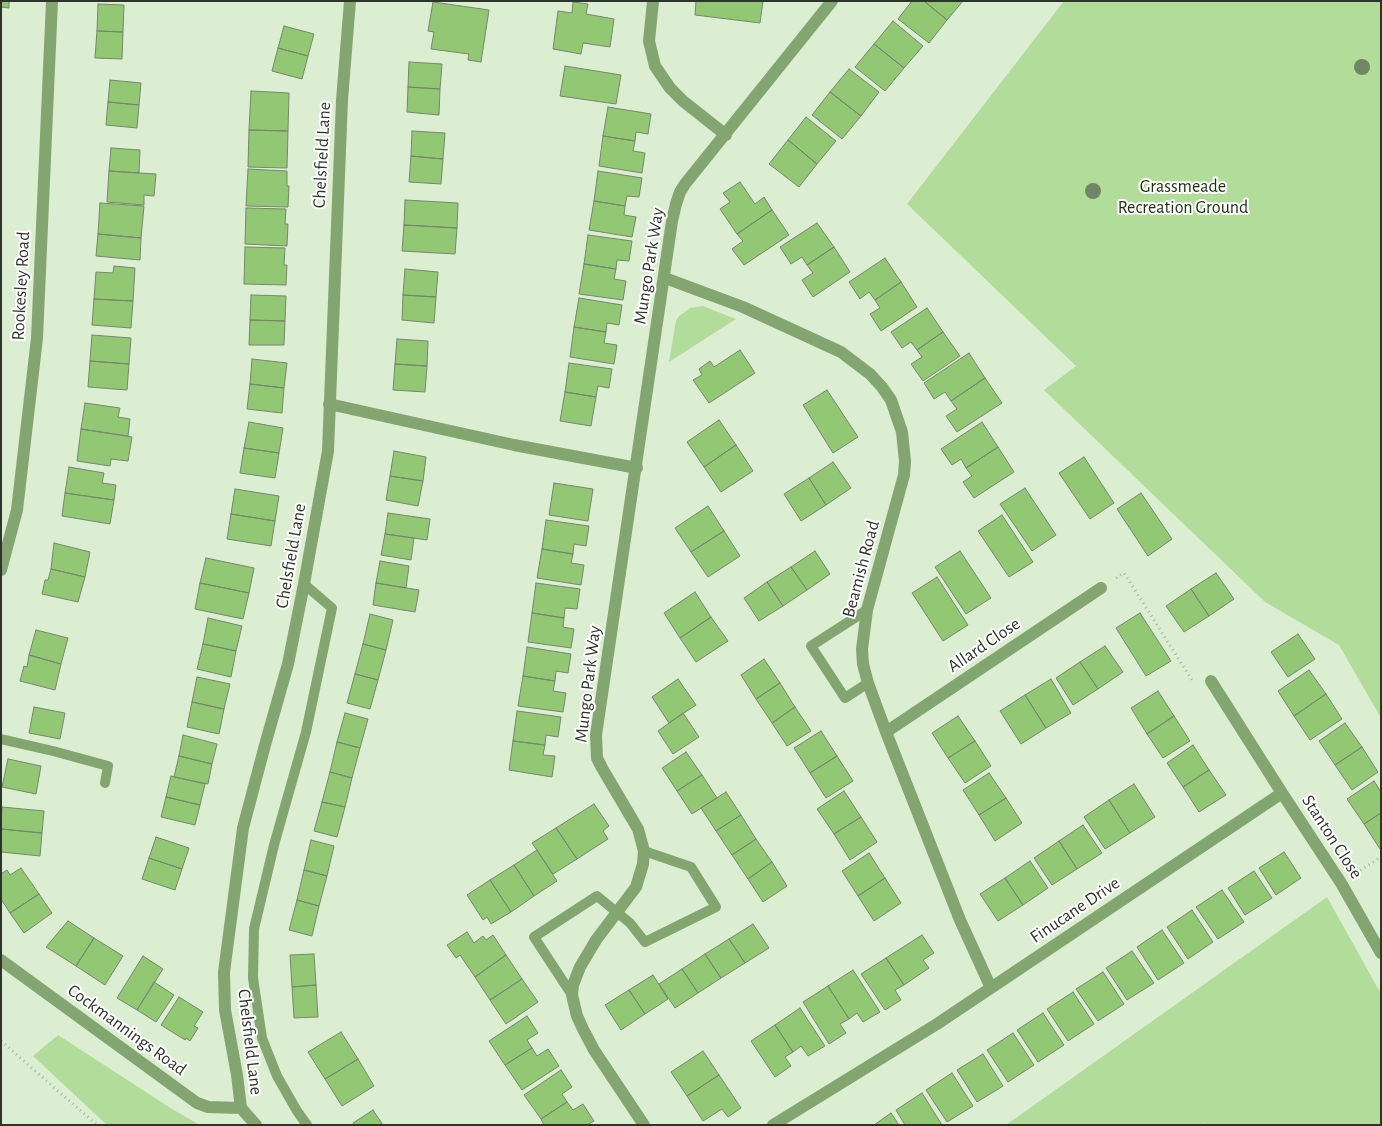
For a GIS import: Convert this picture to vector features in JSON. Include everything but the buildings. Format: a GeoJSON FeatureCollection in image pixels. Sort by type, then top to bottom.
{"type":"FeatureCollection","features":[{"type":"Feature","properties":{"kind":"street","name":"Rookesley Road"},"geometry":{"type":"LineString","coordinates":[[1,570],[17,510],[37,338],[52,1]]}},
{"type":"Feature","properties":{"kind":"street","name":"Chelsfield Lane"},"geometry":{"type":"LineString","coordinates":[[241,1108],[225,1010],[224,972],[244,828],[288,664],[328,451],[342,100],[350,1]]}},
{"type":"Feature","properties":{"kind":"street"},"geometry":{"type":"LineString","coordinates":[[653,1],[649,41],[655,66],[670,88],[683,101],[726,134]]}},
{"type":"Feature","properties":{"kind":"street","name":"Mungo Park Way"},"geometry":{"type":"LineString","coordinates":[[572,996],[573,985],[580,967],[636,887],[643,864],[644,850],[638,829],[602,768],[597,758],[596,746],[672,221],[680,192],[832,1]]}},
{"type":"Feature","properties":{"kind":"street","name":"Beamish Road"},"geometry":{"type":"LineString","coordinates":[[664,278],[743,307],[841,352],[870,374],[891,400],[902,432],[904,468],[900,492],[867,610],[862,649],[863,664],[886,732],[960,920],[991,988]]}},
{"type":"Feature","properties":{"kind":"street"},"geometry":{"type":"LineString","coordinates":[[329,404],[514,445],[637,468]]}},
{"type":"Feature","properties":{"kind":"street","name":"Allard Close"},"geometry":{"type":"LineString","coordinates":[[886,732],[1101,588]]}},
{"type":"Feature","properties":{"kind":"street"},"geometry":{"type":"LineString","coordinates":[[1211,680],[1282,793]]}},
{"type":"Feature","properties":{"kind":"street","name":"Stanton Close"},"geometry":{"type":"LineString","coordinates":[[1282,793],[1341,884],[1381,953]]}},
{"type":"Feature","properties":{"kind":"street","name":"Finucane Drive"},"geometry":{"type":"LineString","coordinates":[[773,1125],[929,1029],[1282,793]]}},
{"type":"Feature","properties":{"kind":"street","name":"Cockmannings Road"},"geometry":{"type":"LineString","coordinates":[[1,960],[197,1103],[208,1106],[241,1108]]}},
{"type":"Feature","properties":{"kind":"street"},"geometry":{"type":"LineString","coordinates":[[572,996],[577,1016],[594,1050],[644,1125]]}},
{"type":"Feature","properties":{"kind":"street"},"geometry":{"type":"LineString","coordinates":[[241,1108],[256,1125]]}},
{"type":"Feature","properties":{"kind":"lane"},"geometry":{"type":"LineString","coordinates":[[304,584],[332,608],[306,732],[274,845],[254,929],[253,978],[262,1038],[278,1076],[307,1125]]}},
{"type":"Feature","properties":{"kind":"lane"},"geometry":{"type":"LineString","coordinates":[[867,610],[811,646],[844,698],[868,683]]}},
{"type":"Feature","properties":{"kind":"lane"},"geometry":{"type":"LineString","coordinates":[[1,740],[53,751],[108,766],[105,783]]}},
{"type":"Feature","properties":{"kind":"lane"},"geometry":{"type":"LineString","coordinates":[[572,996],[534,937],[597,896],[630,923],[645,942],[716,907],[691,867],[644,850]]}},
{"type":"Feature","properties":{"kind":"path"},"geometry":{"type":"LineString","coordinates":[[1101,588],[1124,573],[1198,688],[1211,680]]}},
{"type":"Feature","properties":{"kind":"path"},"geometry":{"type":"LineString","coordinates":[[1341,884],[1381,857]]}},
{"type":"Feature","properties":{"kind":"path"},"geometry":{"type":"LineString","coordinates":[[1,1041],[97,1125]]}},
{"type":"Feature","properties":{"kind":"green space","name":"Grassmeade Recreation Ground"},"geometry":{"type":"Polygon","coordinates":[[[1064,1],[1381,1],[1381,718],[1339,645],[1265,602],[1044,390],[1076,366],[907,204],[1064,1]]]}},
{"type":"Feature","properties":{"kind":"green space"},"geometry":{"type":"Polygon","coordinates":[[[703,306],[736,319],[669,362],[676,321],[679,316],[690,308],[703,306]]]}},
{"type":"Feature","properties":{"kind":"green space"},"geometry":{"type":"Polygon","coordinates":[[[1327,897],[1381,994],[1381,1125],[1206,1125],[1204,1123],[1201,1125],[1006,1125],[1327,897]]]}},
{"type":"Feature","properties":{"kind":"green space"},"geometry":{"type":"Polygon","coordinates":[[[58,1035],[200,1125],[107,1125],[33,1056],[58,1035]]]}}]}
